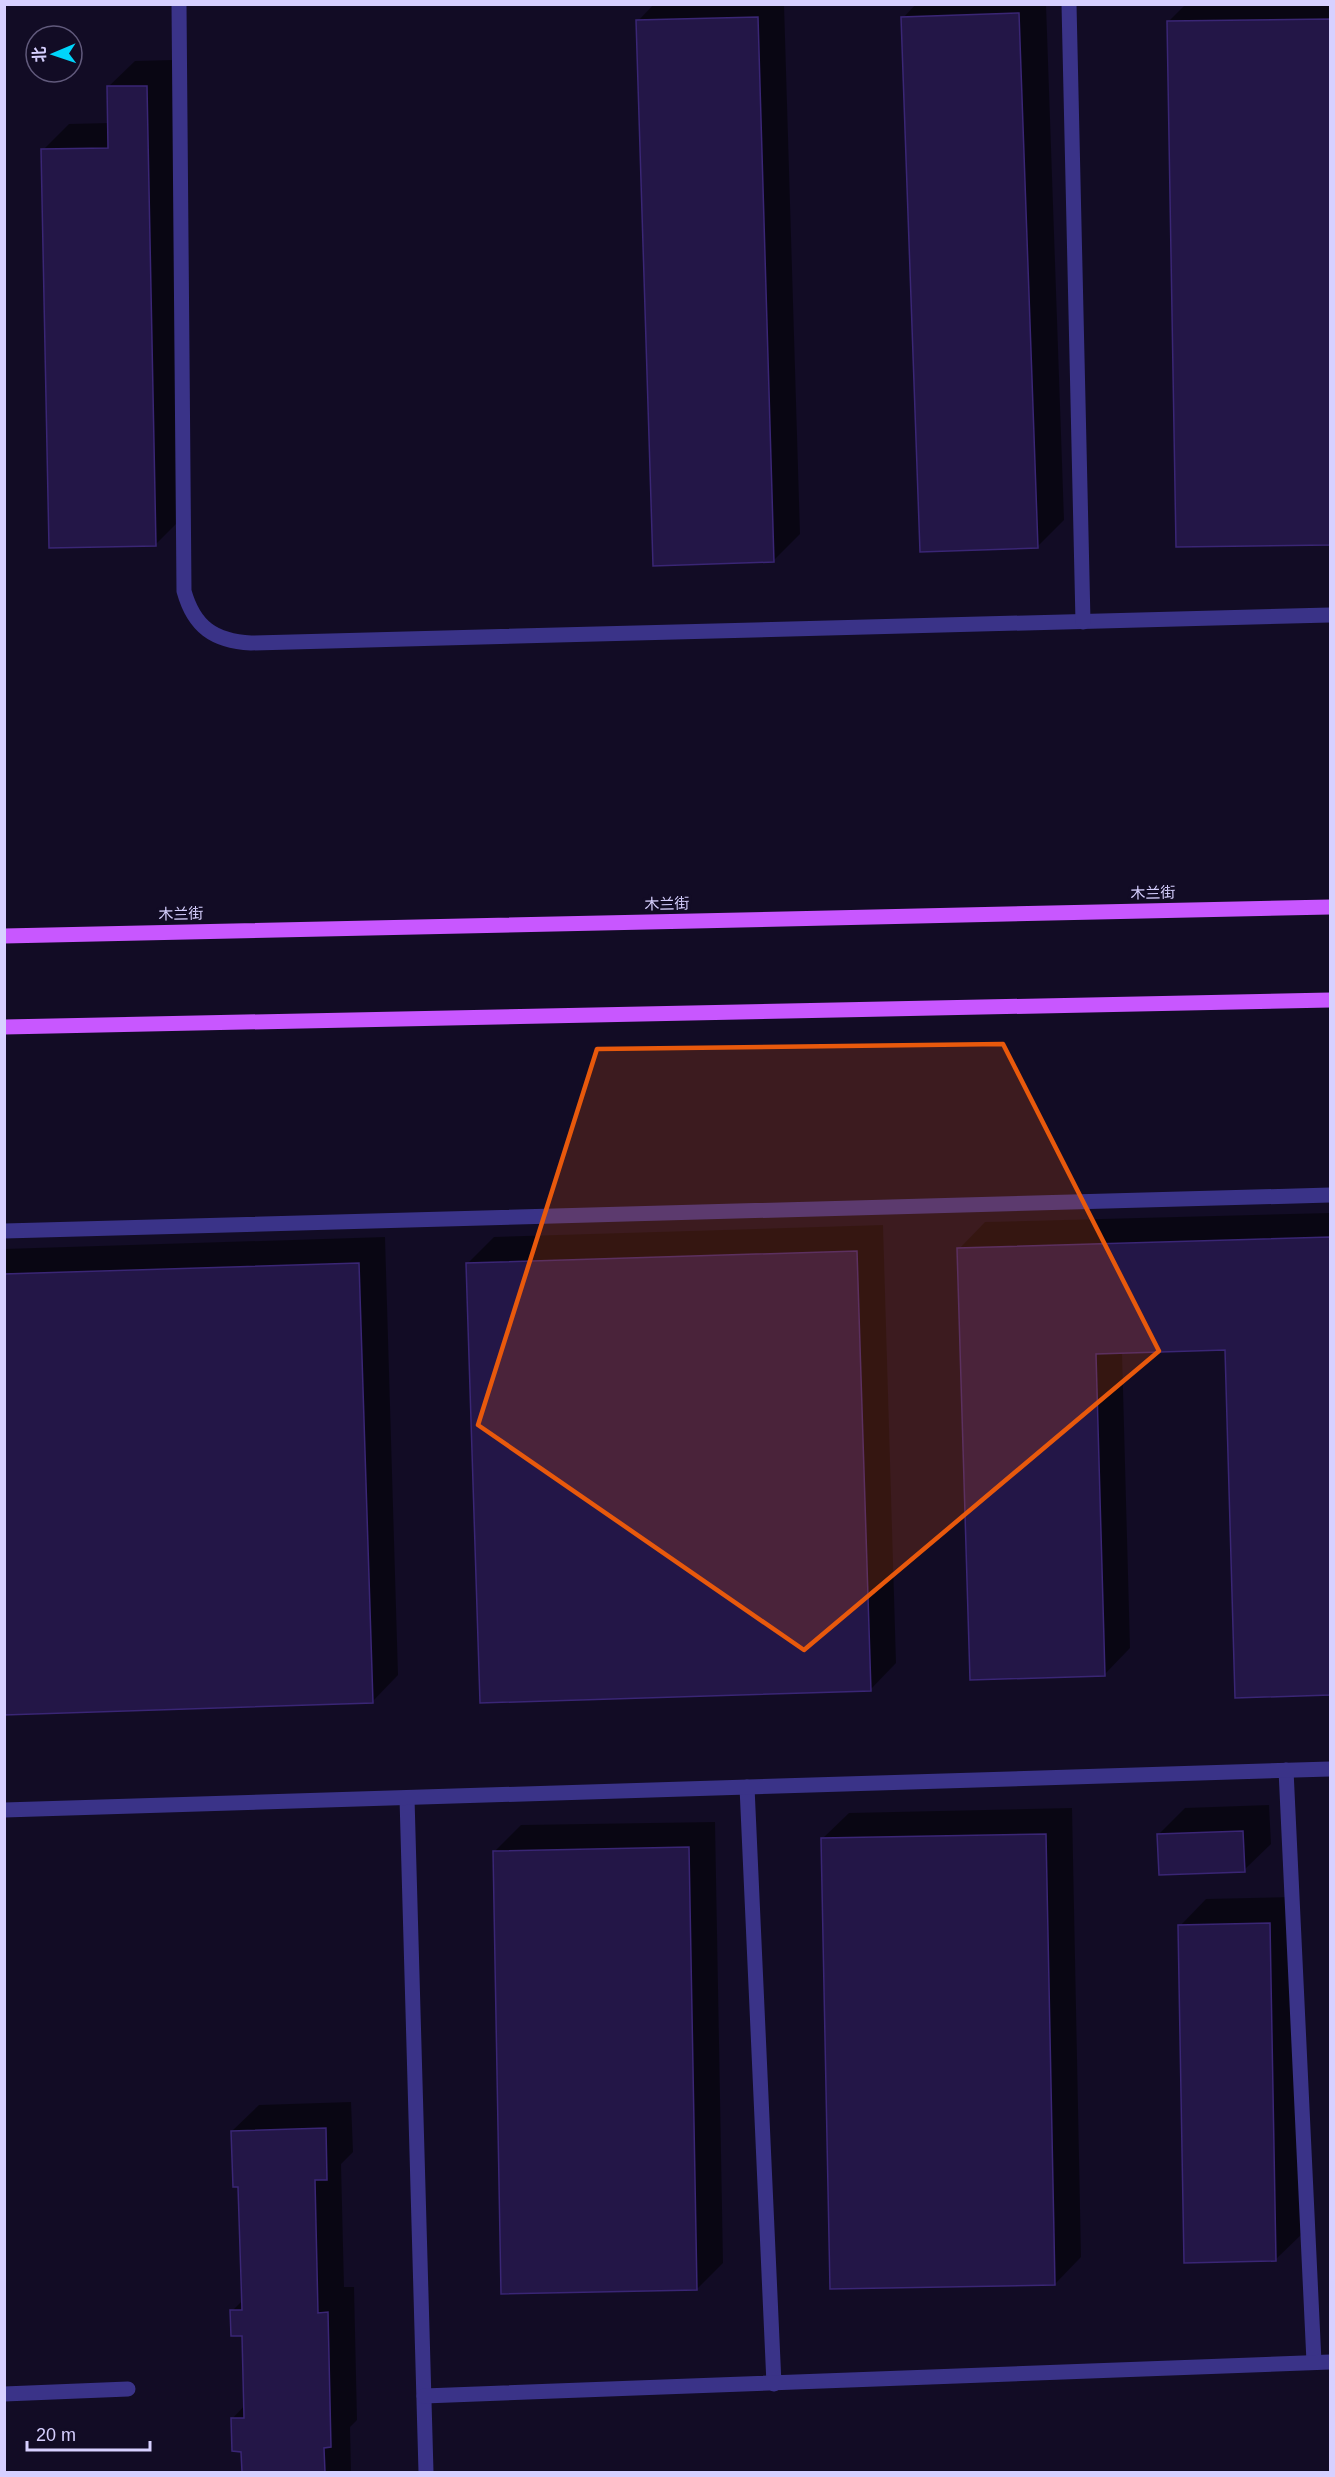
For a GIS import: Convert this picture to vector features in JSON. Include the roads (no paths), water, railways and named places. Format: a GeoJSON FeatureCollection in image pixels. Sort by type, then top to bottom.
{"type":"FeatureCollection","features":[{"type":"Feature","properties":{"kind":"main road","name":"木兰街"},"geometry":{"type":"LineString","coordinates":[[4,936],[1330,907]]}},
{"type":"Feature","properties":{"kind":"main road"},"geometry":{"type":"LineString","coordinates":[[4,1027],[1330,1000]]}},
{"type":"Feature","properties":{"kind":"lane"},"geometry":{"type":"LineString","coordinates":[[179,4],[184,591],[193,614],[200,624],[217,636],[252,643],[1330,615]]}},
{"type":"Feature","properties":{"kind":"lane"},"geometry":{"type":"LineString","coordinates":[[1069,4],[1083,622]]}},
{"type":"Feature","properties":{"kind":"lane"},"geometry":{"type":"LineString","coordinates":[[4,1232],[1330,1195]]}},
{"type":"Feature","properties":{"kind":"lane"},"geometry":{"type":"LineString","coordinates":[[4,1810],[1330,1769]]}},
{"type":"Feature","properties":{"kind":"lane"},"geometry":{"type":"LineString","coordinates":[[1286,1770],[1314,2362]]}},
{"type":"Feature","properties":{"kind":"lane"},"geometry":{"type":"LineString","coordinates":[[747,1787],[774,2384]]}},
{"type":"Feature","properties":{"kind":"lane"},"geometry":{"type":"LineString","coordinates":[[407,1798],[426,2472]]}},
{"type":"Feature","properties":{"kind":"lane"},"geometry":{"type":"LineString","coordinates":[[424,2396],[1330,2362]]}},
{"type":"Feature","properties":{"kind":"lane"},"geometry":{"type":"LineString","coordinates":[[4,2394],[128,2389]]}}]}
